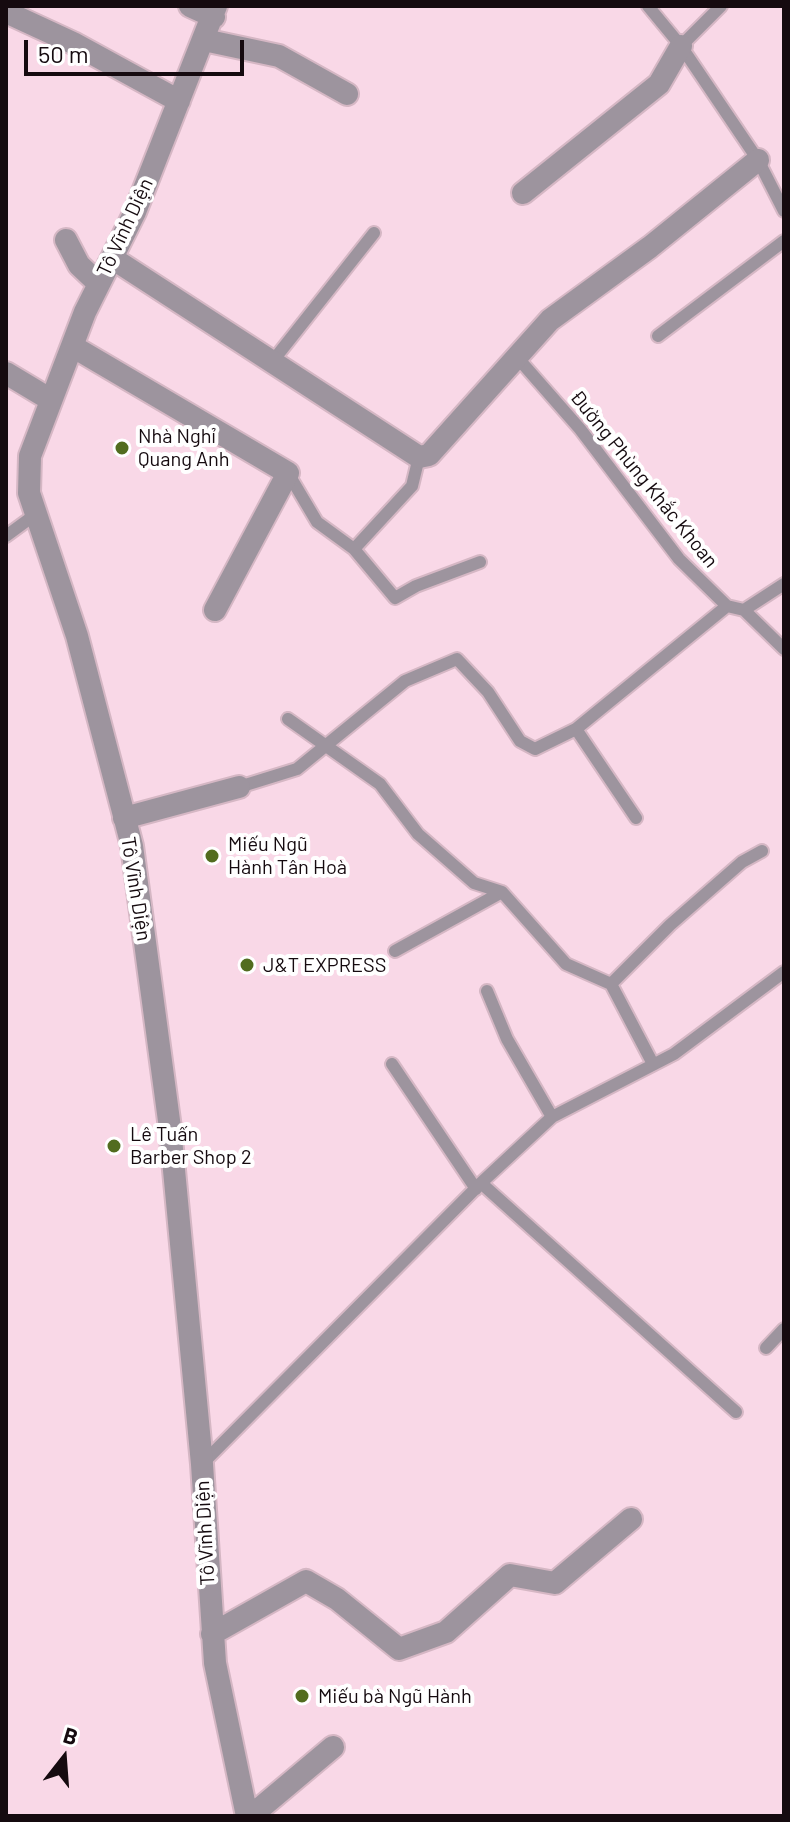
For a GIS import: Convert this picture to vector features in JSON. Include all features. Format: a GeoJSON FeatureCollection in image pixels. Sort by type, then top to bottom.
{"type":"FeatureCollection","features":[{"type":"Feature","properties":{"kind":"street"},"geometry":{"type":"LineString","coordinates":[[190,6],[215,12]]}},
{"type":"Feature","properties":{"kind":"street"},"geometry":{"type":"LineString","coordinates":[[6,12],[73,43],[179,101]]}},
{"type":"Feature","properties":{"kind":"street","name":"Tô Vĩnh Diện"},"geometry":{"type":"LineString","coordinates":[[215,12],[135,212],[99,284],[51,400],[30,456],[29,493],[77,636],[132,846],[170,1128],[202,1464],[215,1663],[249,1816]]}},
{"type":"Feature","properties":{"kind":"street"},"geometry":{"type":"LineString","coordinates":[[204,40],[279,56],[347,94]]}},
{"type":"Feature","properties":{"kind":"street"},"geometry":{"type":"LineString","coordinates":[[523,193],[659,84],[681,46]]}},
{"type":"Feature","properties":{"kind":"street"},"geometry":{"type":"LineString","coordinates":[[112,258],[419,457],[429,455],[550,320],[650,247],[758,160]]}},
{"type":"Feature","properties":{"kind":"street"},"geometry":{"type":"LineString","coordinates":[[66,240],[79,265],[99,284]]}},
{"type":"Feature","properties":{"kind":"street"},"geometry":{"type":"LineString","coordinates":[[72,346],[288,473],[215,610]]}},
{"type":"Feature","properties":{"kind":"street"},"geometry":{"type":"LineString","coordinates":[[6,373],[51,400]]}},
{"type":"Feature","properties":{"kind":"street"},"geometry":{"type":"LineString","coordinates":[[124,818],[239,787]]}},
{"type":"Feature","properties":{"kind":"street"},"geometry":{"type":"LineString","coordinates":[[212,1634],[306,1581],[337,1599],[399,1649],[446,1632],[510,1575],[555,1583],[631,1519]]}},
{"type":"Feature","properties":{"kind":"street"},"geometry":{"type":"LineString","coordinates":[[249,1816],[333,1747]]}},
{"type":"Feature","properties":{"kind":"lane"},"geometry":{"type":"LineString","coordinates":[[648,6],[681,46],[758,160],[784,211]]}},
{"type":"Feature","properties":{"kind":"lane"},"geometry":{"type":"LineString","coordinates":[[681,46],[721,6]]}},
{"type":"Feature","properties":{"kind":"lane"},"geometry":{"type":"LineString","coordinates":[[272,362],[374,233]]}},
{"type":"Feature","properties":{"kind":"lane"},"geometry":{"type":"LineString","coordinates":[[658,336],[784,241]]}},
{"type":"Feature","properties":{"kind":"lane","name":"Đường Phùng Khắc Khoan"},"geometry":{"type":"LineString","coordinates":[[516,356],[580,429],[679,559],[727,606]]}},
{"type":"Feature","properties":{"kind":"lane"},"geometry":{"type":"LineString","coordinates":[[354,549],[412,486],[419,457]]}},
{"type":"Feature","properties":{"kind":"lane"},"geometry":{"type":"LineString","coordinates":[[288,473],[317,522],[354,549],[395,598],[416,586],[480,562]]}},
{"type":"Feature","properties":{"kind":"lane"},"geometry":{"type":"LineString","coordinates":[[6,536],[36,514]]}},
{"type":"Feature","properties":{"kind":"lane"},"geometry":{"type":"LineString","coordinates":[[744,610],[784,584]]}},
{"type":"Feature","properties":{"kind":"lane"},"geometry":{"type":"LineString","coordinates":[[239,787],[297,769],[405,681],[457,659],[488,692],[520,741],[530,748],[547,745],[576,729],[727,606],[744,610],[784,649]]}},
{"type":"Feature","properties":{"kind":"lane"},"geometry":{"type":"LineString","coordinates":[[288,719],[380,784],[418,834],[474,883],[502,892],[566,964],[611,984],[653,1064]]}},
{"type":"Feature","properties":{"kind":"lane"},"geometry":{"type":"LineString","coordinates":[[576,729],[636,818]]}},
{"type":"Feature","properties":{"kind":"lane"},"geometry":{"type":"LineString","coordinates":[[611,984],[702,897],[742,862],[762,851]]}},
{"type":"Feature","properties":{"kind":"lane"},"geometry":{"type":"LineString","coordinates":[[395,951],[502,892]]}},
{"type":"Feature","properties":{"kind":"lane"},"geometry":{"type":"LineString","coordinates":[[202,1464],[328,1341],[431,1230],[552,1117],[674,1054],[784,972]]}},
{"type":"Feature","properties":{"kind":"lane"},"geometry":{"type":"LineString","coordinates":[[487,991],[507,1039],[552,1117]]}},
{"type":"Feature","properties":{"kind":"lane"},"geometry":{"type":"LineString","coordinates":[[392,1064],[478,1186],[736,1412]]}},
{"type":"Feature","properties":{"kind":"lane"},"geometry":{"type":"LineString","coordinates":[[766,1348],[784,1329]]}},
{"type":"Feature","properties":{"kind":"place","name":"Nhà Nghỉ Quang Anh"},"geometry":{"type":"Point","coordinates":[122,448]}},
{"type":"Feature","properties":{"kind":"place","name":"Miếu Ngũ Hành Tân Hoà"},"geometry":{"type":"Point","coordinates":[212,856]}},
{"type":"Feature","properties":{"kind":"place","name":"J&T EXPRESS"},"geometry":{"type":"Point","coordinates":[247,965]}},
{"type":"Feature","properties":{"kind":"place","name":"Lê Tuấn Barber Shop 2"},"geometry":{"type":"Point","coordinates":[114,1146]}},
{"type":"Feature","properties":{"kind":"place","name":"Miếu bà Ngũ Hành"},"geometry":{"type":"Point","coordinates":[302,1696]}}]}
